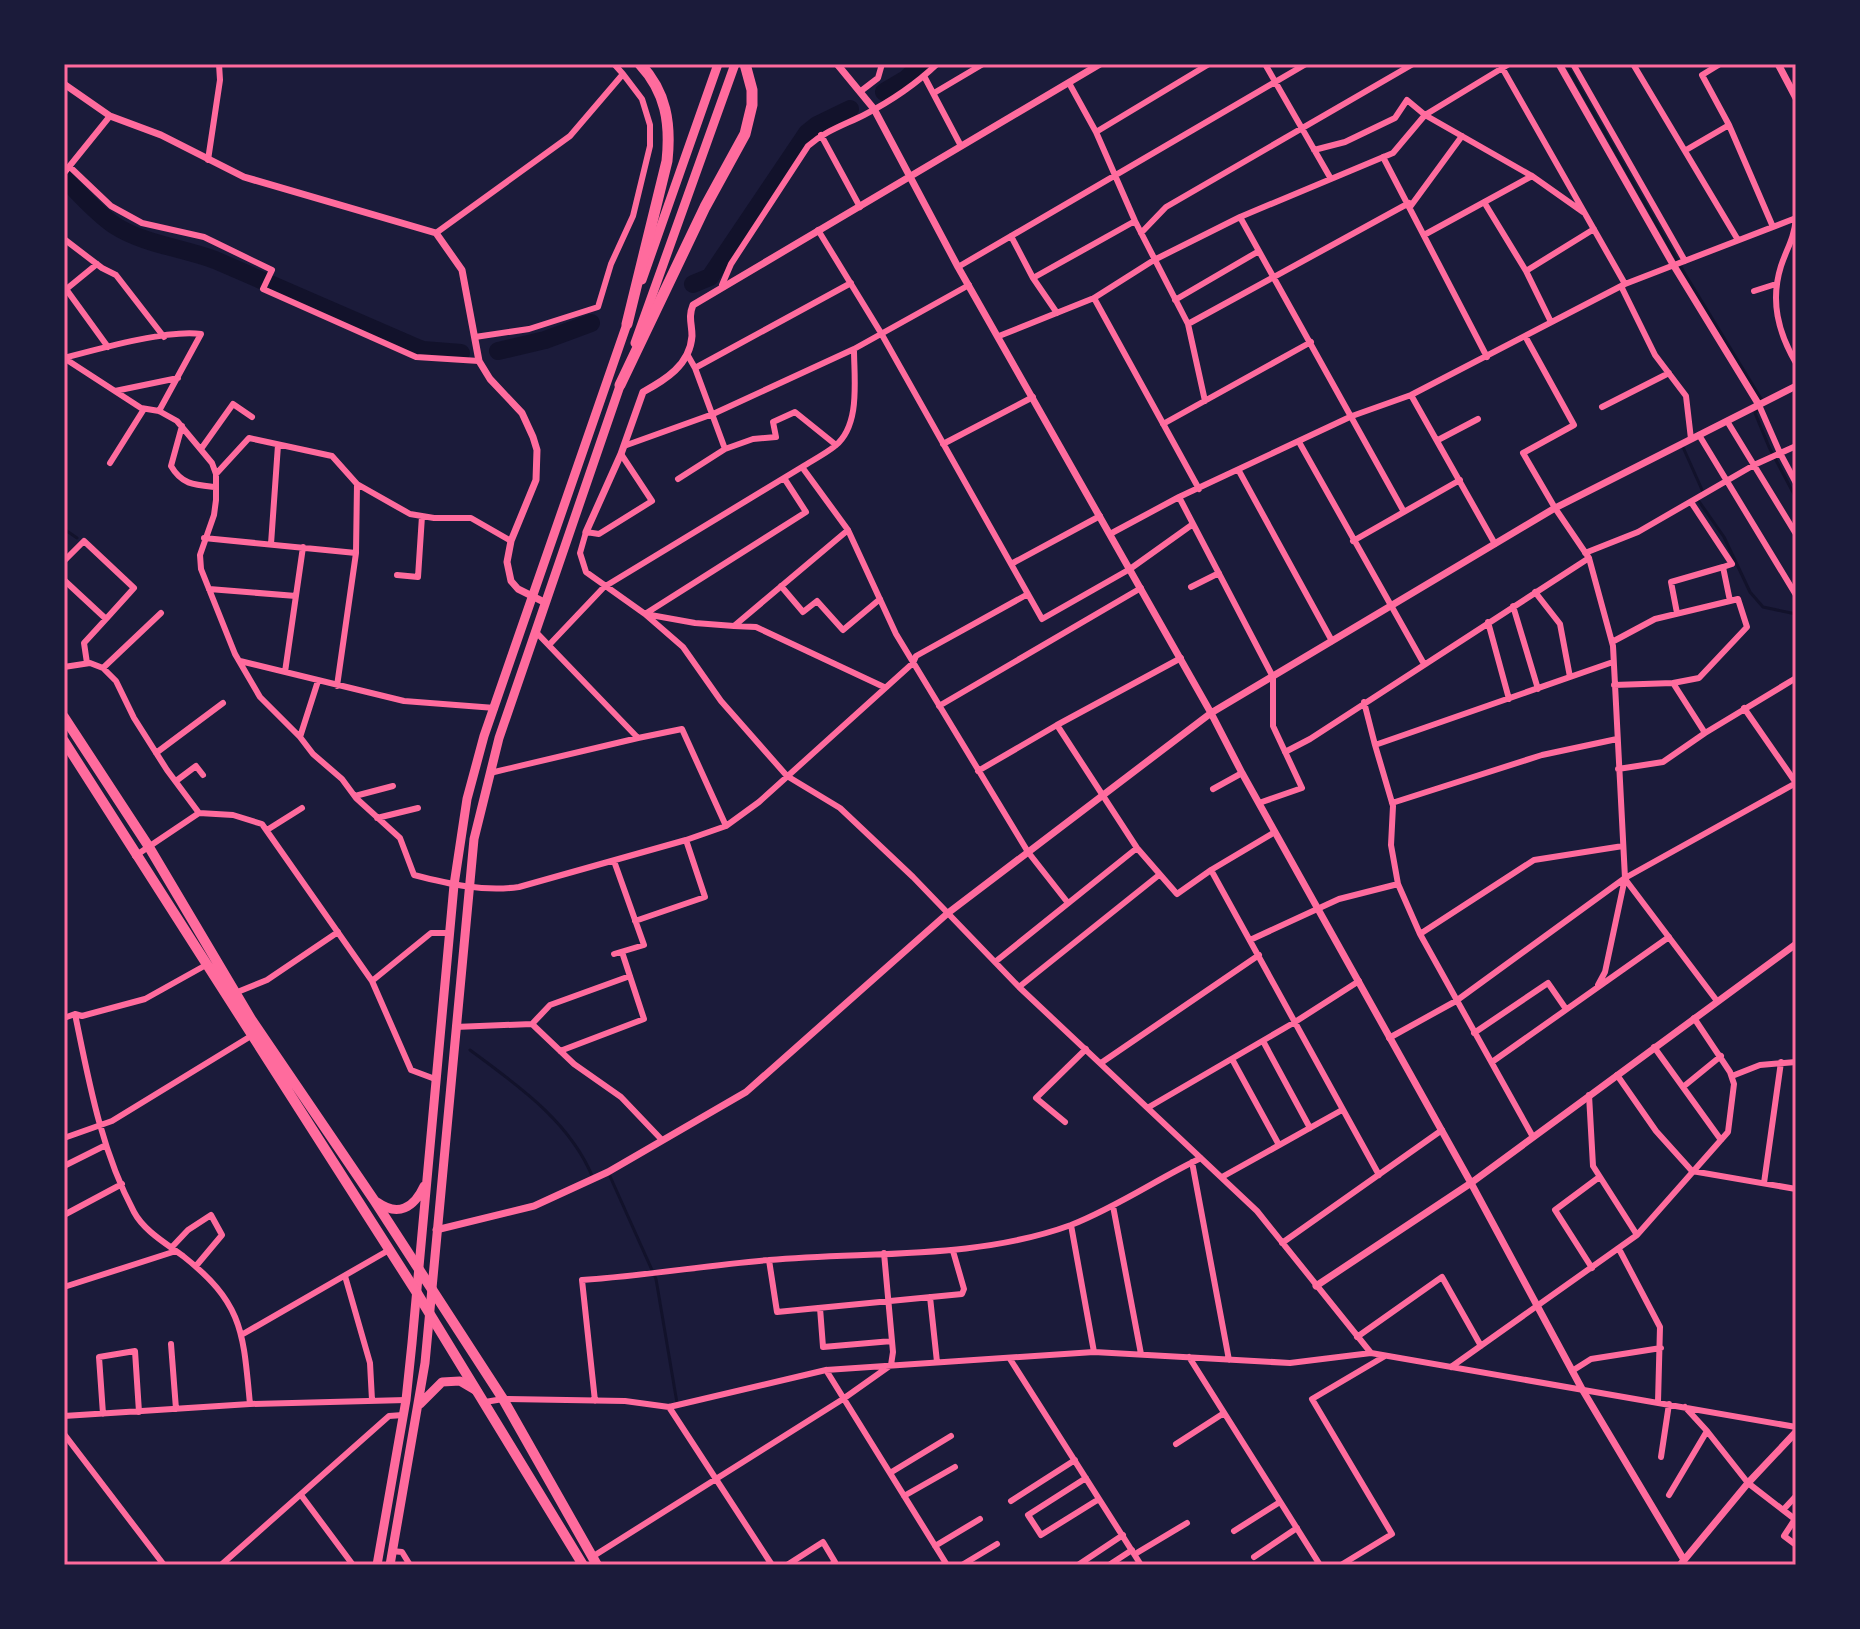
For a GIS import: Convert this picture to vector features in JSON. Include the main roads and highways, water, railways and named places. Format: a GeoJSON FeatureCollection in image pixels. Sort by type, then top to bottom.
{"type":"FeatureCollection","features":[{"type":"Feature","properties":{"kind":"highway"},"geometry":{"type":"LineString","coordinates":[[627,324],[667,161],[670,137],[662,95],[640,64]]}},
{"type":"Feature","properties":{"kind":"highway"},"geometry":{"type":"LineString","coordinates":[[620,385],[705,207],[745,134],[752,90],[745,64]]}},
{"type":"Feature","properties":{"kind":"highway"},"geometry":{"type":"LineString","coordinates":[[64,717],[149,847],[235,993],[503,1399],[587,1563]]}},
{"type":"Feature","properties":{"kind":"highway"},"geometry":{"type":"LineString","coordinates":[[64,741],[587,1563]]}},
{"type":"Feature","properties":{"kind":"main road"},"geometry":{"type":"LineString","coordinates":[[377,1565],[406,1400],[454,885],[473,770],[718,64]]}},
{"type":"Feature","properties":{"kind":"main road"},"geometry":{"type":"LineString","coordinates":[[390,1565],[419,1405],[468,887],[474,839],[489,773],[544,602],[735,64]]}},
{"type":"Feature","properties":{"kind":"main road"},"geometry":{"type":"LineString","coordinates":[[374,1200],[391,1210],[407,1208],[426,1181]]}},
{"type":"Feature","properties":{"kind":"main road"},"geometry":{"type":"LineString","coordinates":[[419,1405],[434,1388],[451,1380],[460,1381],[482,1398]]}},
{"type":"Feature","properties":{"kind":"waterway"},"geometry":{"type":"LineString","coordinates":[[884,92],[906,79],[922,64]]}},
{"type":"Feature","properties":{"kind":"waterway"},"geometry":{"type":"LineString","coordinates":[[1566,64],[1685,274],[1763,402]]}},
{"type":"Feature","properties":{"kind":"waterway"},"geometry":{"type":"LineString","coordinates":[[693,284],[710,277],[807,133],[850,109]]}},
{"type":"Feature","properties":{"kind":"waterway"},"geometry":{"type":"LineString","coordinates":[[64,178],[100,214],[125,231],[215,260],[423,350],[461,353]]}},
{"type":"Feature","properties":{"kind":"waterway"},"geometry":{"type":"LineString","coordinates":[[498,351],[545,340],[591,323]]}},
{"type":"Feature","properties":{"kind":"waterway"},"geometry":{"type":"LineString","coordinates":[[1759,408],[1755,413],[1796,498]]}},
{"type":"Feature","properties":{"kind":"waterway"},"geometry":{"type":"LineString","coordinates":[[1682,445],[1703,492]]}},
{"type":"Feature","properties":{"kind":"waterway"},"geometry":{"type":"LineString","coordinates":[[1698,500],[1724,537],[1750,592],[1763,607],[1796,614]]}},
{"type":"Feature","properties":{"kind":"waterway"},"geometry":{"type":"LineString","coordinates":[[64,529],[77,538]]}},
{"type":"Feature","properties":{"kind":"waterway"},"geometry":{"type":"LineString","coordinates":[[470,1050],[524,1091],[556,1122],[571,1139],[593,1178]]}},
{"type":"Feature","properties":{"kind":"waterway"},"geometry":{"type":"LineString","coordinates":[[609,1174],[656,1279],[677,1403]]}}]}
